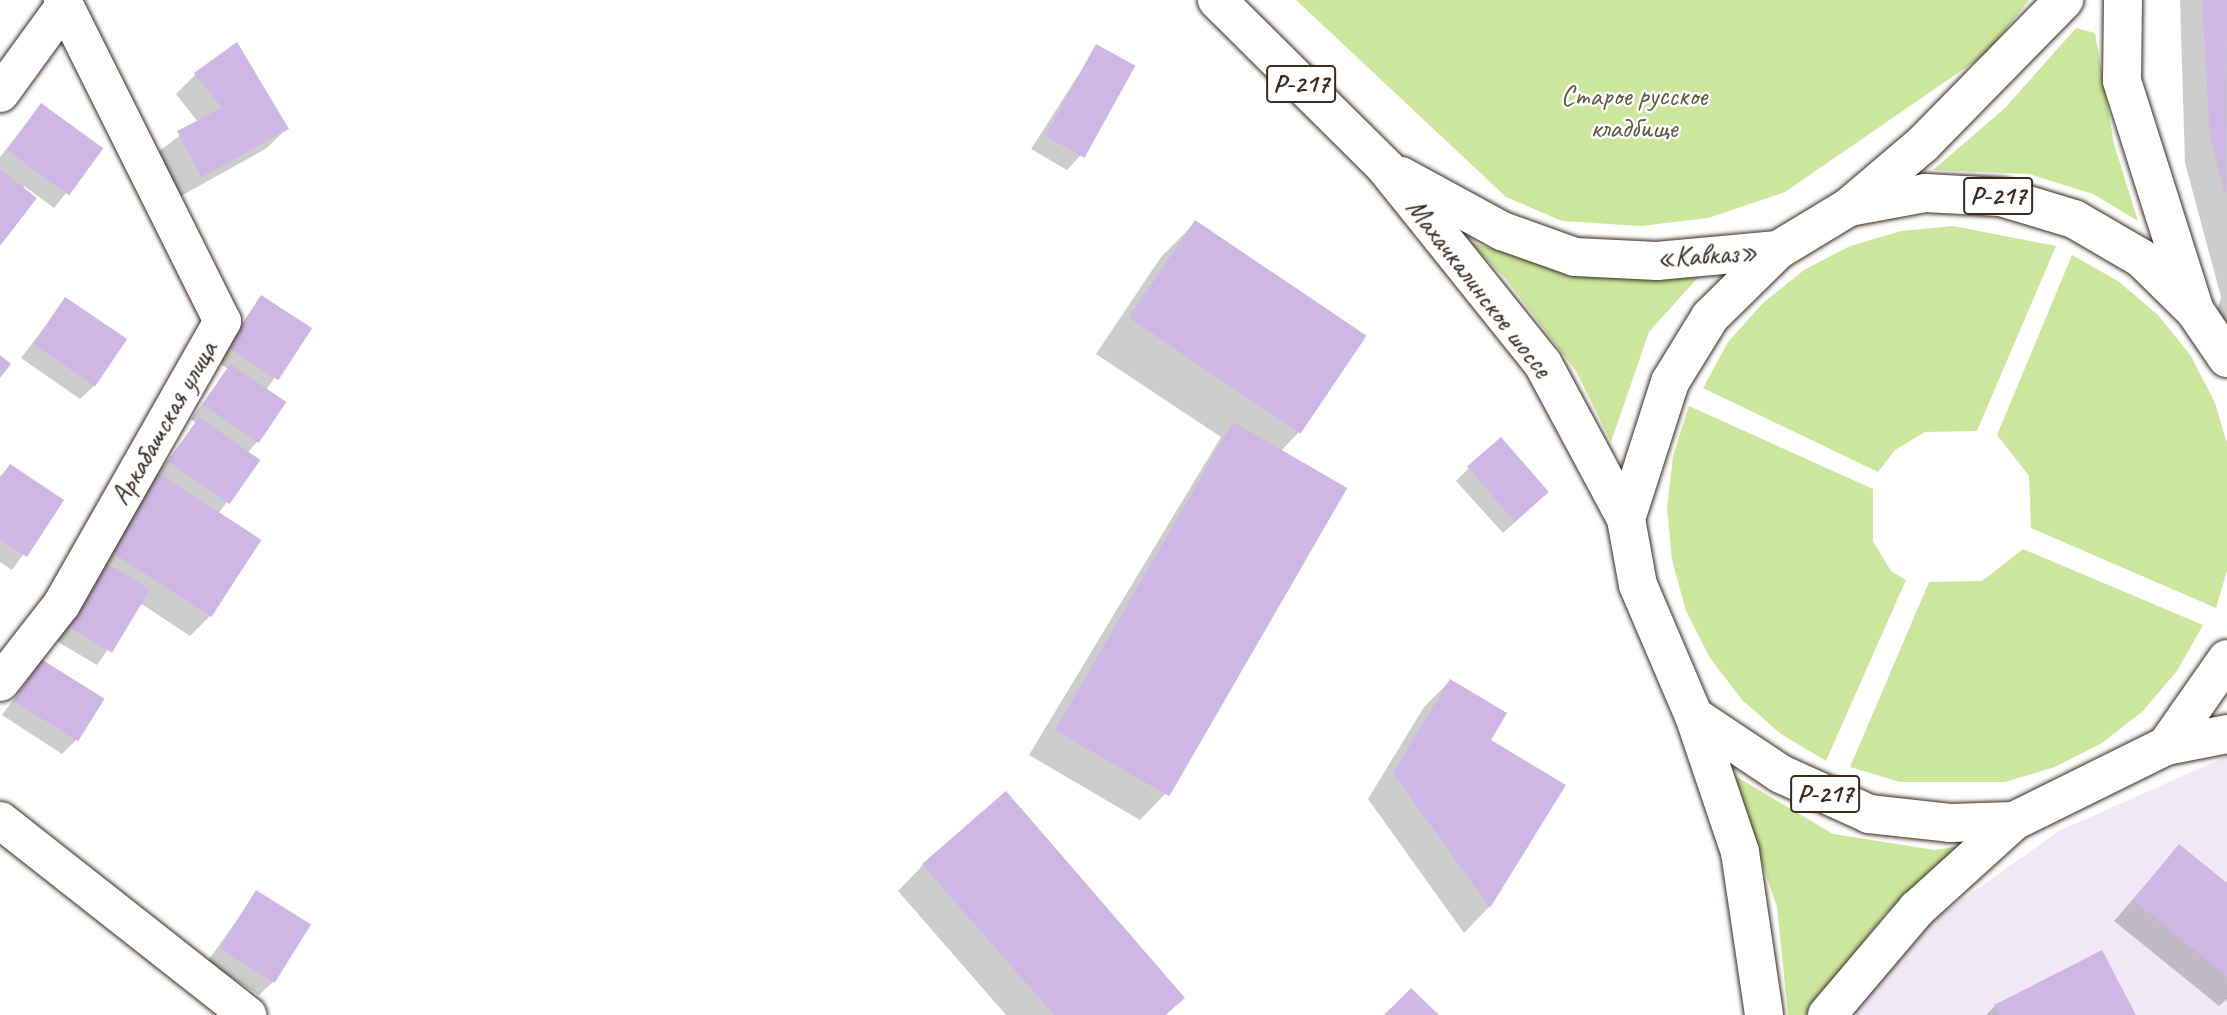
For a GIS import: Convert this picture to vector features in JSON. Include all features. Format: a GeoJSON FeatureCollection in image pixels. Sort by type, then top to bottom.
{"type":"FeatureCollection","features":[{"type":"Feature","properties":{"kind":"main road","name":"Махачкалинское шоссе"},"geometry":{"type":"LineString","coordinates":[[1217,0],[1386,168],[1543,364],[1626,519],[1638,585],[1694,716]]}},
{"type":"Feature","properties":{"kind":"main road","name":"Р-217"},"geometry":{"type":"LineString","coordinates":[[1849,207],[1923,144],[2064,0]]}},
{"type":"Feature","properties":{"kind":"main road","name":"Р-217"},"geometry":{"type":"LineString","coordinates":[[2123,0],[2122,81],[2195,312]]}},
{"type":"Feature","properties":{"kind":"main road","name":"«Кавказ»"},"geometry":{"type":"LineString","coordinates":[[1386,168],[1502,231],[1575,257],[1657,261],[1778,250],[1849,207],[1925,193],[2001,197],[2074,219],[2141,258],[2195,312],[2227,358]]}},
{"type":"Feature","properties":{"kind":"main road","name":"Р-217"},"geometry":{"type":"LineString","coordinates":[[1626,519],[1671,382],[1710,317],[1778,250]]}},
{"type":"Feature","properties":{"kind":"main road","name":"Р-217"},"geometry":{"type":"LineString","coordinates":[[2166,746],[2227,659]]}},
{"type":"Feature","properties":{"kind":"main road","name":"Р-217"},"geometry":{"type":"LineString","coordinates":[[1694,716],[1781,774],[1869,814],[2014,821]]}},
{"type":"Feature","properties":{"kind":"main road","name":"Р-217"},"geometry":{"type":"LineString","coordinates":[[1694,716],[1740,852],[1764,1015]]}},
{"type":"Feature","properties":{"kind":"main road","name":"Р-217"},"geometry":{"type":"LineString","coordinates":[[1827,1015],[1917,909],[2014,821],[2166,746],[2227,734]]}},
{"type":"Feature","properties":{"kind":"street"},"geometry":{"type":"LineString","coordinates":[[0,93],[63,3]]}},
{"type":"Feature","properties":{"kind":"street","name":"Аркабашская улица"},"geometry":{"type":"LineString","coordinates":[[0,681],[61,604],[222,321],[63,3]]}},
{"type":"Feature","properties":{"kind":"street"},"geometry":{"type":"LineString","coordinates":[[0,820],[248,1015]]}},
{"type":"Feature","properties":{"kind":"shaded area"},"geometry":{"type":"Polygon","coordinates":[[[2227,756],[2227,1015],[1849,1015],[1925,926],[2059,831],[2227,756]]]}},
{"type":"Feature","properties":{"kind":"green space","name":"Старое русское кладбище"},"geometry":{"type":"Polygon","coordinates":[[[1296,0],[2029,0],[1987,53],[1785,192],[1708,218],[1641,226],[1562,221],[1506,197],[1296,0]]]}},
{"type":"Feature","properties":{"kind":"green space"},"geometry":{"type":"Polygon","coordinates":[[[2076,28],[2095,33],[2114,144],[2138,221],[2093,194],[2029,174],[1933,170],[2005,108],[2076,28]]]}},
{"type":"Feature","properties":{"kind":"green space"},"geometry":{"type":"Polygon","coordinates":[[[1953,226],[2056,246],[1977,431],[1925,432],[1895,450],[1878,472],[1703,388],[1728,342],[1763,303],[1804,270],[1850,246],[1901,231],[1953,226]]]}},
{"type":"Feature","properties":{"kind":"green space"},"geometry":{"type":"Polygon","coordinates":[[[1470,242],[1574,274],[1702,273],[1649,332],[1611,442],[1576,371],[1506,279],[1470,242]]]}},
{"type":"Feature","properties":{"kind":"green space"},"geometry":{"type":"Polygon","coordinates":[[[2072,255],[2118,281],[2158,315],[2191,356],[2215,403],[2227,443],[2227,571],[2216,608],[2031,528],[2029,476],[1997,435],[2072,255]]]}},
{"type":"Feature","properties":{"kind":"green space"},"geometry":{"type":"Polygon","coordinates":[[[1689,406],[1873,489],[1873,541],[1891,571],[1906,580],[1826,761],[1781,734],[1742,700],[1710,658],[1686,611],[1672,560],[1667,508],[1673,456],[1689,406]]]}},
{"type":"Feature","properties":{"kind":"green space"},"geometry":{"type":"Polygon","coordinates":[[[2023,549],[2203,625],[2177,671],[2143,711],[2102,743],[2055,767],[2005,782],[1900,782],[1850,767],[1929,582],[1982,581],[2023,549]]]}},
{"type":"Feature","properties":{"kind":"green space"},"geometry":{"type":"Polygon","coordinates":[[[1732,774],[1833,834],[1935,850],[1960,846],[1885,914],[1806,1015],[1788,1015],[1777,907],[1732,774]]]}},
{"type":"Feature","properties":{"kind":"building"},"geometry":{"type":"Polygon","coordinates":[[[2202,0],[2227,0],[2226,198],[2210,136],[2202,0]]]}},
{"type":"Feature","properties":{"kind":"building"},"geometry":{"type":"Polygon","coordinates":[[[237,42],[289,129],[201,177],[177,131],[222,108],[194,73],[237,42]]]}},
{"type":"Feature","properties":{"kind":"building"},"geometry":{"type":"Polygon","coordinates":[[[1096,44],[1135,66],[1084,158],[1045,136],[1096,44]]]}},
{"type":"Feature","properties":{"kind":"building"},"geometry":{"type":"Polygon","coordinates":[[[41,103],[103,148],[69,195],[7,150],[41,103]]]}},
{"type":"Feature","properties":{"kind":"building"},"geometry":{"type":"Polygon","coordinates":[[[0,169],[37,198],[0,246],[0,169]]]}},
{"type":"Feature","properties":{"kind":"building"},"geometry":{"type":"Polygon","coordinates":[[[1195,220],[1367,336],[1301,434],[1129,318],[1195,220]]]}},
{"type":"Feature","properties":{"kind":"building"},"geometry":{"type":"Polygon","coordinates":[[[261,295],[312,328],[278,380],[227,347],[261,295]]]}},
{"type":"Feature","properties":{"kind":"building"},"geometry":{"type":"Polygon","coordinates":[[[65,297],[127,339],[95,386],[33,344],[65,297]]]}},
{"type":"Feature","properties":{"kind":"building"},"geometry":{"type":"Polygon","coordinates":[[[0,355],[11,364],[0,378],[0,355]]]}},
{"type":"Feature","properties":{"kind":"building"},"geometry":{"type":"Polygon","coordinates":[[[230,364],[286,402],[259,443],[203,405],[230,364]]]}},
{"type":"Feature","properties":{"kind":"building"},"geometry":{"type":"Polygon","coordinates":[[[199,417],[260,460],[229,504],[168,461],[199,417]]]}},
{"type":"Feature","properties":{"kind":"building"},"geometry":{"type":"Polygon","coordinates":[[[1233,422],[1347,488],[1169,796],[1055,730],[1233,422]]]}},
{"type":"Feature","properties":{"kind":"building"},"geometry":{"type":"Polygon","coordinates":[[[1501,437],[1549,492],[1515,522],[1467,467],[1501,437]]]}},
{"type":"Feature","properties":{"kind":"building"},"geometry":{"type":"Polygon","coordinates":[[[10,464],[64,500],[27,557],[0,540],[0,479],[10,464]]]}},
{"type":"Feature","properties":{"kind":"building"},"geometry":{"type":"Polygon","coordinates":[[[160,474],[261,540],[211,617],[110,551],[160,474]]]}},
{"type":"Feature","properties":{"kind":"building"},"geometry":{"type":"Polygon","coordinates":[[[103,561],[150,589],[112,653],[65,624],[103,561]]]}},
{"type":"Feature","properties":{"kind":"building"},"geometry":{"type":"Polygon","coordinates":[[[41,659],[105,699],[78,741],[15,701],[41,659]]]}},
{"type":"Feature","properties":{"kind":"building"},"geometry":{"type":"Polygon","coordinates":[[[1450,679],[1507,713],[1491,740],[1566,785],[1490,908],[1393,773],[1450,679]]]}},
{"type":"Feature","properties":{"kind":"building"},"geometry":{"type":"Polygon","coordinates":[[[1006,791],[1185,998],[1165,1015],[1054,1015],[922,864],[1006,791]]]}},
{"type":"Feature","properties":{"kind":"building"},"geometry":{"type":"Polygon","coordinates":[[[2179,844],[2227,883],[2227,977],[2133,900],[2179,844]]]}},
{"type":"Feature","properties":{"kind":"building"},"geometry":{"type":"Polygon","coordinates":[[[256,890],[311,924],[275,983],[219,949],[256,890]]]}},
{"type":"Feature","properties":{"kind":"building"},"geometry":{"type":"Polygon","coordinates":[[[2102,950],[2136,1015],[1999,1015],[1994,1005],[2102,950]]]}},
{"type":"Feature","properties":{"kind":"building"},"geometry":{"type":"Polygon","coordinates":[[[1411,988],[1439,1015],[1384,1015],[1411,988]]]}}]}
